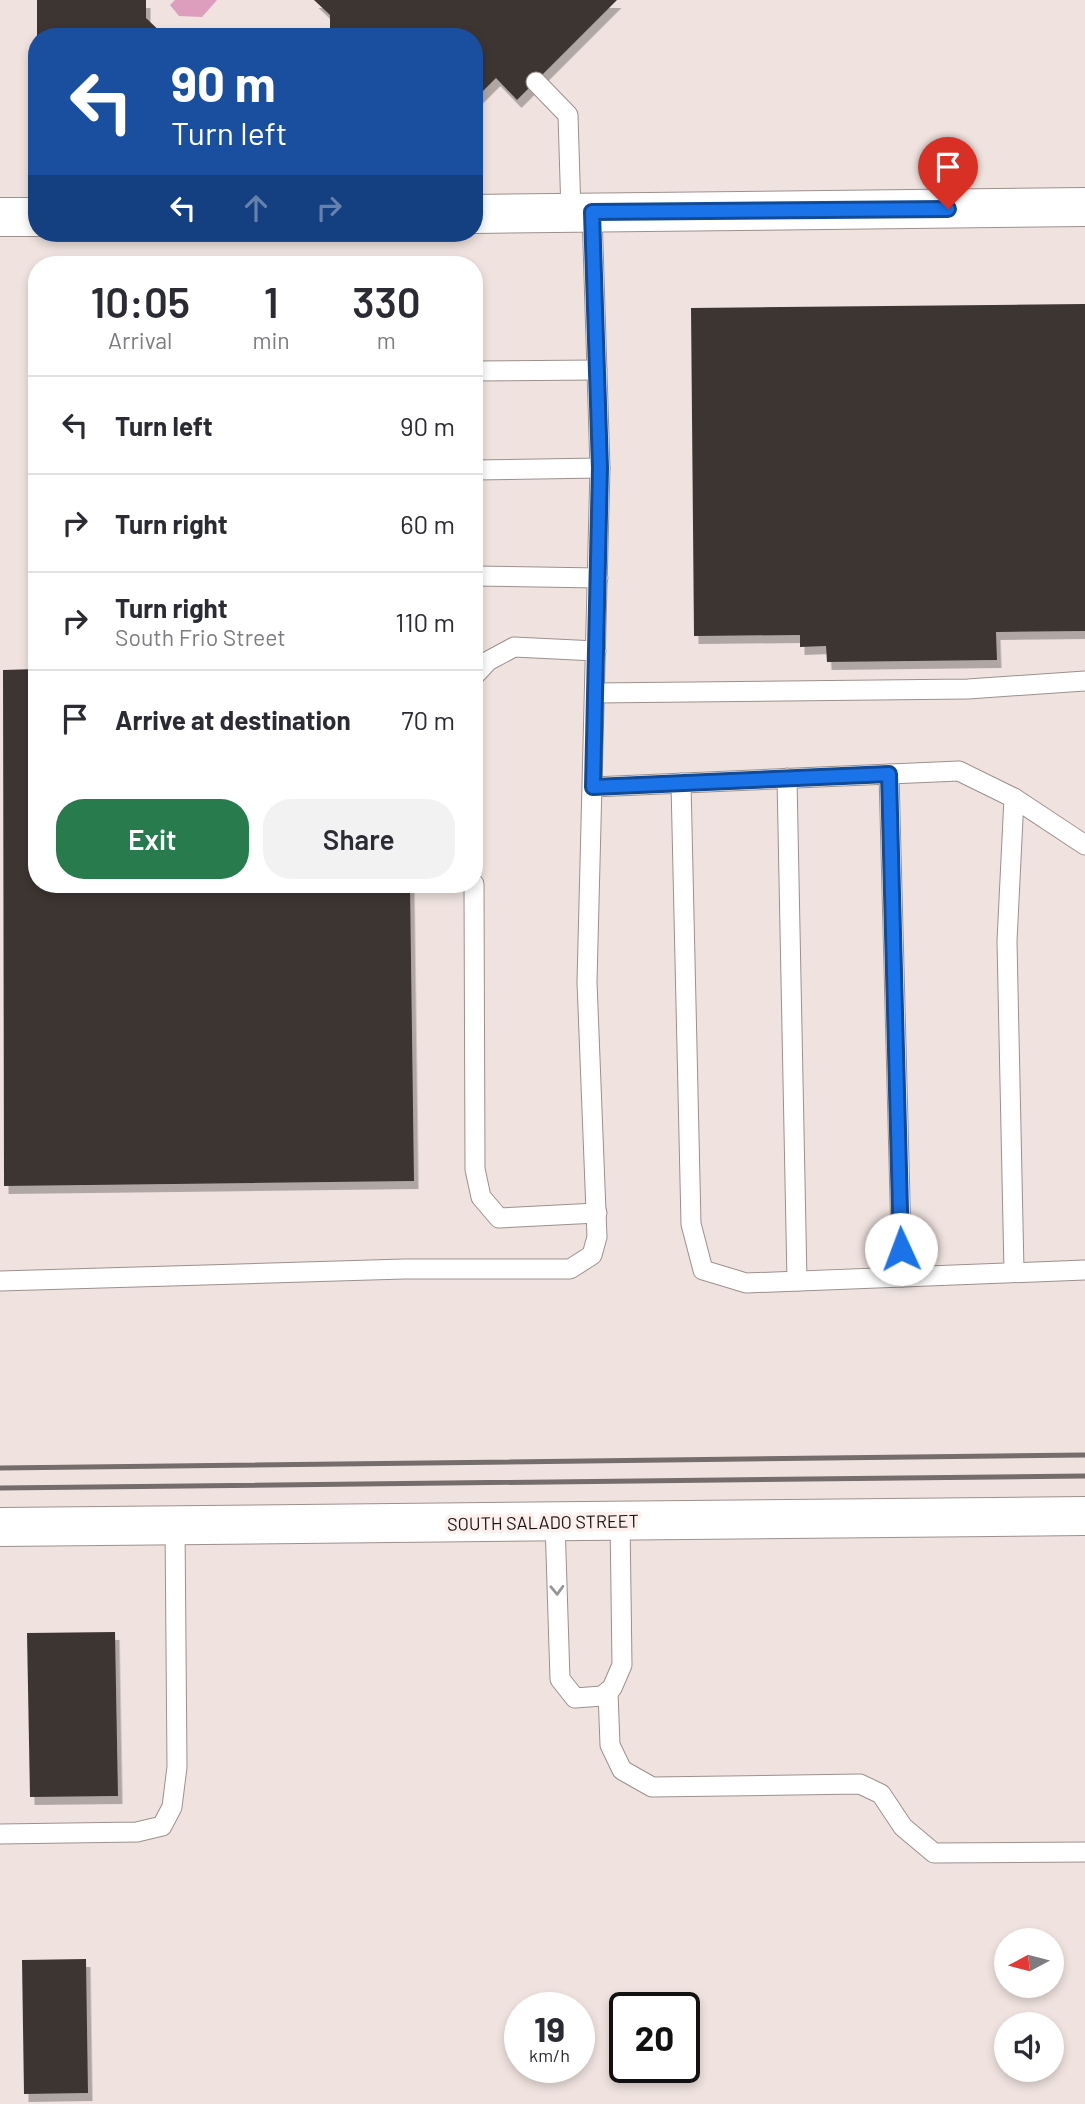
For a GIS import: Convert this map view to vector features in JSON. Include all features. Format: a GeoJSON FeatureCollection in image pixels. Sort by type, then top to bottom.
{"type":"FeatureCollection","features":[{"type":"Feature","properties":{"kind":"street"},"geometry":{"type":"LineString","coordinates":[[483,214],[1085,207]]}},
{"type":"Feature","properties":{"kind":"street"},"geometry":{"type":"LineString","coordinates":[[0,217],[28,217]]}},
{"type":"Feature","properties":{"kind":"street","name":"SOUTH SALADO STREET"},"geometry":{"type":"LineString","coordinates":[[0,1527],[1085,1516]]}},
{"type":"Feature","properties":{"kind":"lane"},"geometry":{"type":"LineString","coordinates":[[0,1281],[427,1269],[569,1269],[592,1255],[597,1237],[597,1213],[587,982],[600,468],[597,370],[568,115],[536,82]]}},
{"type":"Feature","properties":{"kind":"lane"},"geometry":{"type":"LineString","coordinates":[[483,371],[597,370]]}},
{"type":"Feature","properties":{"kind":"lane"},"geometry":{"type":"LineString","coordinates":[[483,470],[600,468]]}},
{"type":"Feature","properties":{"kind":"lane"},"geometry":{"type":"LineString","coordinates":[[483,576],[598,578]]}},
{"type":"Feature","properties":{"kind":"lane"},"geometry":{"type":"LineString","coordinates":[[483,666],[514,647],[596,651]]}},
{"type":"Feature","properties":{"kind":"lane"},"geometry":{"type":"LineString","coordinates":[[595,693],[968,689],[1085,681]]}},
{"type":"Feature","properties":{"kind":"lane"},"geometry":{"type":"LineString","coordinates":[[593,787],[960,771],[1014,798],[1085,845]]}},
{"type":"Feature","properties":{"kind":"lane"},"geometry":{"type":"LineString","coordinates":[[889,774],[902,1277]]}},
{"type":"Feature","properties":{"kind":"lane"},"geometry":{"type":"LineString","coordinates":[[787,778],[797,1281]]}},
{"type":"Feature","properties":{"kind":"lane"},"geometry":{"type":"LineString","coordinates":[[681,783],[691,1224],[704,1270],[746,1283],[1085,1270]]}},
{"type":"Feature","properties":{"kind":"lane"},"geometry":{"type":"LineString","coordinates":[[1014,798],[1007,941],[1014,1271]]}},
{"type":"Feature","properties":{"kind":"lane"},"geometry":{"type":"LineString","coordinates":[[474,893],[475,1169],[481,1197],[499,1218],[597,1213]]}},
{"type":"Feature","properties":{"kind":"lane"},"geometry":{"type":"LineString","coordinates":[[555,1522],[559,1679],[575,1698],[602,1696],[608,1692],[622,1665],[620,1521]]}},
{"type":"Feature","properties":{"kind":"lane"},"geometry":{"type":"LineString","coordinates":[[0,1834],[137,1832],[162,1826],[172,1807],[177,1767],[175,1525]]}},
{"type":"Feature","properties":{"kind":"lane"},"geometry":{"type":"LineString","coordinates":[[608,1692],[610,1745],[622,1770],[652,1787],[860,1784],[881,1794],[903,1827],[934,1853],[1085,1852]]}},
{"type":"Feature","properties":{"kind":"shaded area"},"geometry":{"type":"Polygon","coordinates":[[[175,0],[217,0],[202,17],[179,16],[170,5],[175,0]]]}},
{"type":"Feature","properties":{"kind":"building"},"geometry":{"type":"Polygon","coordinates":[[[37,0],[146,0],[146,18],[157,28],[37,28],[37,0]]]}},
{"type":"Feature","properties":{"kind":"building"},"geometry":{"type":"Polygon","coordinates":[[[314,0],[617,0],[517,100],[496,78],[483,91],[483,28],[330,28],[330,15],[314,0]]]}},
{"type":"Feature","properties":{"kind":"building"},"geometry":{"type":"Polygon","coordinates":[[[1085,304],[1085,631],[996,632],[997,660],[827,662],[826,646],[800,647],[800,635],[694,636],[691,308],[1085,304]]]}},
{"type":"Feature","properties":{"kind":"building"},"geometry":{"type":"Polygon","coordinates":[[[28,669],[28,893],[410,893],[414,1181],[4,1186],[3,670],[28,669]]]}},
{"type":"Feature","properties":{"kind":"building"},"geometry":{"type":"Polygon","coordinates":[[[115,1632],[118,1796],[30,1797],[27,1633],[115,1632]]]}},
{"type":"Feature","properties":{"kind":"building"},"geometry":{"type":"Polygon","coordinates":[[[86,1959],[88,2093],[24,2094],[22,1960],[86,1959]]]}},
{"type":"Feature","properties":{"kind":"railway"},"geometry":{"type":"LineString","coordinates":[[0,1468],[1085,1455]]}},
{"type":"Feature","properties":{"kind":"railway"},"geometry":{"type":"LineString","coordinates":[[0,1488],[1085,1476]]}},
{"type":"Feature","properties":{"kind":"route"},"geometry":{"type":"LineString","coordinates":[[901,1249],[889,774],[593,787],[600,468],[592,212],[948,209]]}}]}
